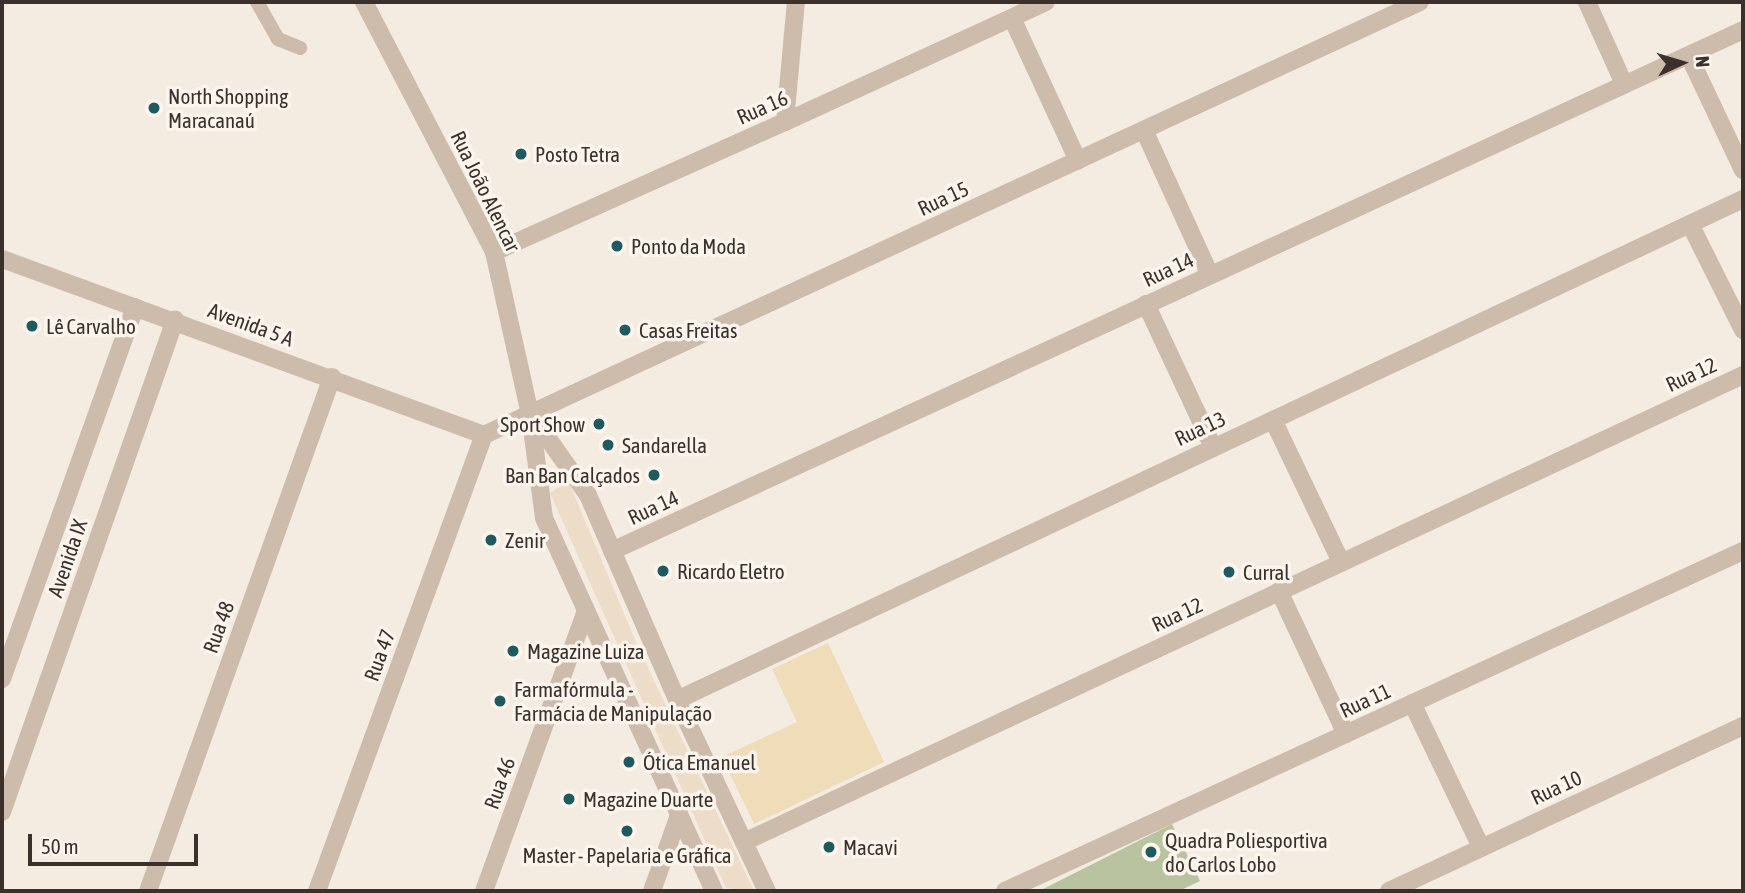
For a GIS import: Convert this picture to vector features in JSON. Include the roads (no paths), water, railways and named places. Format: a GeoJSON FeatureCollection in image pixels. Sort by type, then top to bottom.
{"type":"FeatureCollection","features":[{"type":"Feature","properties":{"kind":"street","name":"Rua João Alencar"},"geometry":{"type":"LineString","coordinates":[[364,2],[494,251],[530,414],[544,518],[714,891]]}},
{"type":"Feature","properties":{"kind":"street"},"geometry":{"type":"LineString","coordinates":[[785,122],[796,2]]}},
{"type":"Feature","properties":{"kind":"street","name":"Rua 16"},"geometry":{"type":"LineString","coordinates":[[494,251],[1046,2]]}},
{"type":"Feature","properties":{"kind":"street","name":"Rua 15"},"geometry":{"type":"LineString","coordinates":[[484,435],[1420,2]]}},
{"type":"Feature","properties":{"kind":"street"},"geometry":{"type":"LineString","coordinates":[[1587,2],[1624,84]]}},
{"type":"Feature","properties":{"kind":"street"},"geometry":{"type":"LineString","coordinates":[[1012,18],[1078,161]]}},
{"type":"Feature","properties":{"kind":"street","name":"Rua 14"},"geometry":{"type":"LineString","coordinates":[[612,551],[1743,30]]}},
{"type":"Feature","properties":{"kind":"street"},"geometry":{"type":"LineString","coordinates":[[1689,56],[1743,170]]}},
{"type":"Feature","properties":{"kind":"street"},"geometry":{"type":"LineString","coordinates":[[1144,130],[1210,275]]}},
{"type":"Feature","properties":{"kind":"street","name":"Rua 13"},"geometry":{"type":"LineString","coordinates":[[677,700],[1743,199]]}},
{"type":"Feature","properties":{"kind":"street"},"geometry":{"type":"LineString","coordinates":[[1690,225],[1743,330]]}},
{"type":"Feature","properties":{"kind":"street","name":"Avenida 5 A"},"geometry":{"type":"LineString","coordinates":[[2,259],[332,377],[484,435]]}},
{"type":"Feature","properties":{"kind":"street"},"geometry":{"type":"LineString","coordinates":[[1146,304],[1213,447]]}},
{"type":"Feature","properties":{"kind":"street","name":"Avenida IX"},"geometry":{"type":"LineString","coordinates":[[2,679],[135,307]]}},
{"type":"Feature","properties":{"kind":"street","name":"Avenida IX"},"geometry":{"type":"LineString","coordinates":[[2,811],[175,320]]}},
{"type":"Feature","properties":{"kind":"street","name":"Rua 12"},"geometry":{"type":"LineString","coordinates":[[744,842],[1743,374]]}},
{"type":"Feature","properties":{"kind":"street","name":"Rua 48"},"geometry":{"type":"LineString","coordinates":[[148,891],[332,377]]}},
{"type":"Feature","properties":{"kind":"street"},"geometry":{"type":"LineString","coordinates":[[530,414],[588,495],[677,700],[767,891]]}},
{"type":"Feature","properties":{"kind":"street"},"geometry":{"type":"LineString","coordinates":[[1273,420],[1341,562]]}},
{"type":"Feature","properties":{"kind":"street","name":"Rua 47"},"geometry":{"type":"LineString","coordinates":[[317,891],[484,435]]}},
{"type":"Feature","properties":{"kind":"street","name":"Rua 11"},"geometry":{"type":"LineString","coordinates":[[1005,891],[1743,551]]}},
{"type":"Feature","properties":{"kind":"street"},"geometry":{"type":"LineString","coordinates":[[1279,591],[1346,734]]}},
{"type":"Feature","properties":{"kind":"street","name":"Rua 46"},"geometry":{"type":"LineString","coordinates":[[484,891],[586,611]]}},
{"type":"Feature","properties":{"kind":"street"},"geometry":{"type":"LineString","coordinates":[[1412,703],[1481,848]]}},
{"type":"Feature","properties":{"kind":"street","name":"Rua 10"},"geometry":{"type":"LineString","coordinates":[[1389,891],[1421,885],[1481,848],[1743,726]]}},
{"type":"Feature","properties":{"kind":"street"},"geometry":{"type":"LineString","coordinates":[[652,891],[679,815]]}},
{"type":"Feature","properties":{"kind":"lane"},"geometry":{"type":"LineString","coordinates":[[257,2],[278,39],[300,48]]}},
{"type":"Feature","properties":{"kind":"place","name":"North Shopping Maracanaú"},"geometry":{"type":"Point","coordinates":[154,108]}},
{"type":"Feature","properties":{"kind":"place","name":"Posto Tetra"},"geometry":{"type":"Point","coordinates":[521,154]}},
{"type":"Feature","properties":{"kind":"place","name":"Ponto da Moda"},"geometry":{"type":"Point","coordinates":[617,246]}},
{"type":"Feature","properties":{"kind":"place","name":"Lê Carvalho"},"geometry":{"type":"Point","coordinates":[32,326]}},
{"type":"Feature","properties":{"kind":"place","name":"Casas Freitas"},"geometry":{"type":"Point","coordinates":[625,330]}},
{"type":"Feature","properties":{"kind":"place","name":"Sport Show"},"geometry":{"type":"Point","coordinates":[599,424]}},
{"type":"Feature","properties":{"kind":"place","name":"Sandarella"},"geometry":{"type":"Point","coordinates":[608,445]}},
{"type":"Feature","properties":{"kind":"place","name":"Ban Ban Calçados"},"geometry":{"type":"Point","coordinates":[654,475]}},
{"type":"Feature","properties":{"kind":"place","name":"Zenir"},"geometry":{"type":"Point","coordinates":[491,540]}},
{"type":"Feature","properties":{"kind":"place","name":"Ricardo Eletro"},"geometry":{"type":"Point","coordinates":[663,571]}},
{"type":"Feature","properties":{"kind":"place","name":"Curral"},"geometry":{"type":"Point","coordinates":[1229,572]}},
{"type":"Feature","properties":{"kind":"place","name":"Magazine Luiza"},"geometry":{"type":"Point","coordinates":[513,651]}},
{"type":"Feature","properties":{"kind":"place","name":"Farmafórmula - Farmácia de Manipulação"},"geometry":{"type":"Point","coordinates":[500,701]}},
{"type":"Feature","properties":{"kind":"place","name":"Ótica Emanuel"},"geometry":{"type":"Point","coordinates":[629,762]}},
{"type":"Feature","properties":{"kind":"place","name":"Magazine Duarte"},"geometry":{"type":"Point","coordinates":[569,799]}},
{"type":"Feature","properties":{"kind":"place","name":"Master - Papelaria e Gráfica"},"geometry":{"type":"Point","coordinates":[627,831]}},
{"type":"Feature","properties":{"kind":"place","name":"Macavi"},"geometry":{"type":"Point","coordinates":[829,847]}},
{"type":"Feature","properties":{"kind":"place","name":"Quadra Poliesportiva do Carlos Lobo"},"geometry":{"type":"Point","coordinates":[1151,852]}}]}
